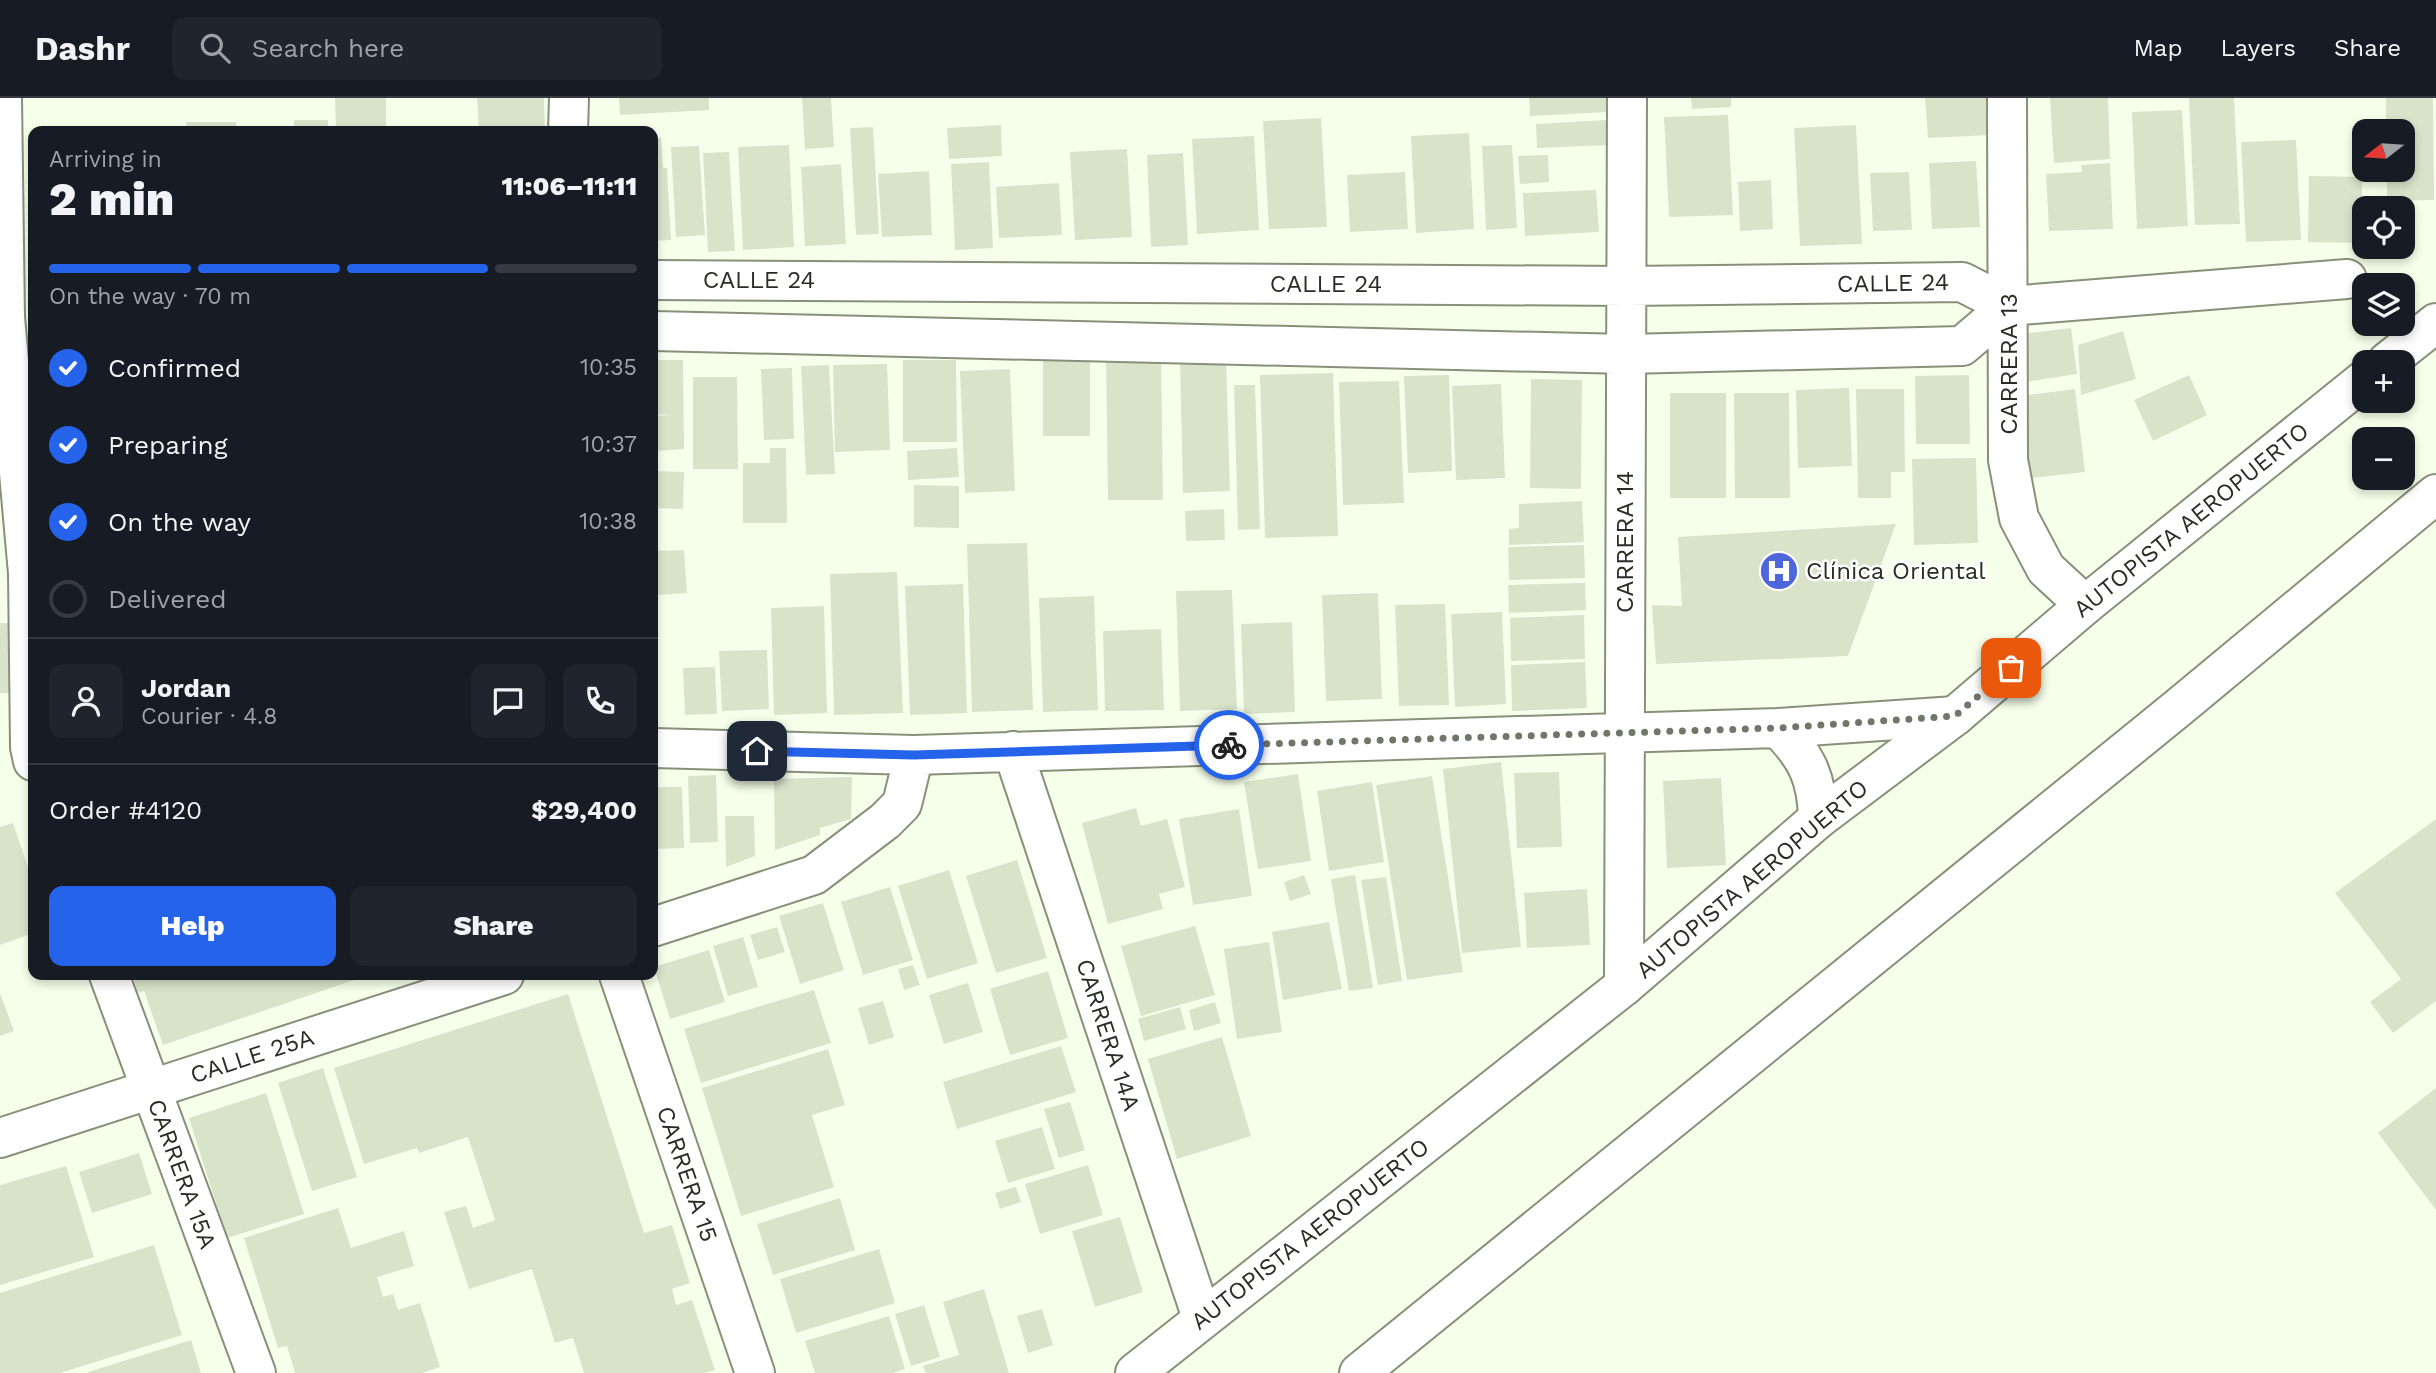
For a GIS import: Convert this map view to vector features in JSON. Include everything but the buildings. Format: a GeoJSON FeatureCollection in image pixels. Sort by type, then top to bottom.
{"type":"FeatureCollection","features":[{"type":"Feature","properties":{"kind":"main road"},"geometry":{"type":"LineString","coordinates":[[2,98],[28,573],[24,750]]}},
{"type":"Feature","properties":{"kind":"main road"},"geometry":{"type":"LineString","coordinates":[[569,98],[569,126]]}},
{"type":"Feature","properties":{"kind":"main road","name":"CARRERA 14"},"geometry":{"type":"LineString","coordinates":[[1624,986],[1628,98]]}},
{"type":"Feature","properties":{"kind":"main road","name":"CARRERA 13"},"geometry":{"type":"LineString","coordinates":[[2007,98],[2008,460],[2019,517],[2046,569],[2085,605]]}},
{"type":"Feature","properties":{"kind":"main road"},"geometry":{"type":"LineString","coordinates":[[658,331],[1626,354],[1962,345],[2009,306],[2347,279]]}},
{"type":"Feature","properties":{"kind":"main road","name":"CALLE 24"},"geometry":{"type":"LineString","coordinates":[[658,280],[1626,286],[1962,282],[2009,306]]}},
{"type":"Feature","properties":{"kind":"main road"},"geometry":{"type":"LineString","coordinates":[[2402,350],[2436,323]]}},
{"type":"Feature","properties":{"kind":"main road","name":"AUTOPISTA AEROPUERTO"},"geometry":{"type":"LineString","coordinates":[[1136,1373],[1624,986],[1818,819],[1955,716],[2085,605],[2352,390]]}},
{"type":"Feature","properties":{"kind":"main road"},"geometry":{"type":"LineString","coordinates":[[1359,1373],[2178,708],[2436,494]]}},
{"type":"Feature","properties":{"kind":"main road"},"geometry":{"type":"LineString","coordinates":[[658,748],[914,755],[1778,728],[1955,716]]}},
{"type":"Feature","properties":{"kind":"main road"},"geometry":{"type":"LineString","coordinates":[[1778,728],[1797,746],[1810,769],[1817,793],[1818,819]]}},
{"type":"Feature","properties":{"kind":"main road","name":"CARRERA 14A"},"geometry":{"type":"LineString","coordinates":[[1013,751],[1202,1318]]}},
{"type":"Feature","properties":{"kind":"main road"},"geometry":{"type":"LineString","coordinates":[[658,925],[814,874],[885,821],[902,804],[914,755]]}},
{"type":"Feature","properties":{"kind":"main road","name":"CARRERA 15A"},"geometry":{"type":"LineString","coordinates":[[111,980],[256,1373]]}},
{"type":"Feature","properties":{"kind":"main road","name":"CALLE 25A"},"geometry":{"type":"LineString","coordinates":[[0,1138],[488,980]]}},
{"type":"Feature","properties":{"kind":"main road","name":"CARRERA 15"},"geometry":{"type":"LineString","coordinates":[[621,980],[755,1373]]}},
{"type":"Feature","properties":{"kind":"way so far"},"geometry":{"type":"LineString","coordinates":[[1229,745],[1778,728],[1955,716],[2011,668]]}},
{"type":"Feature","properties":{"kind":"place","name":"Clínica Oriental"},"geometry":{"type":"Point","coordinates":[1779,571]}},
{"type":"Feature","properties":{"kind":"route"},"geometry":{"type":"LineString","coordinates":[[757,751],[914,755],[1229,745]]}}]}
